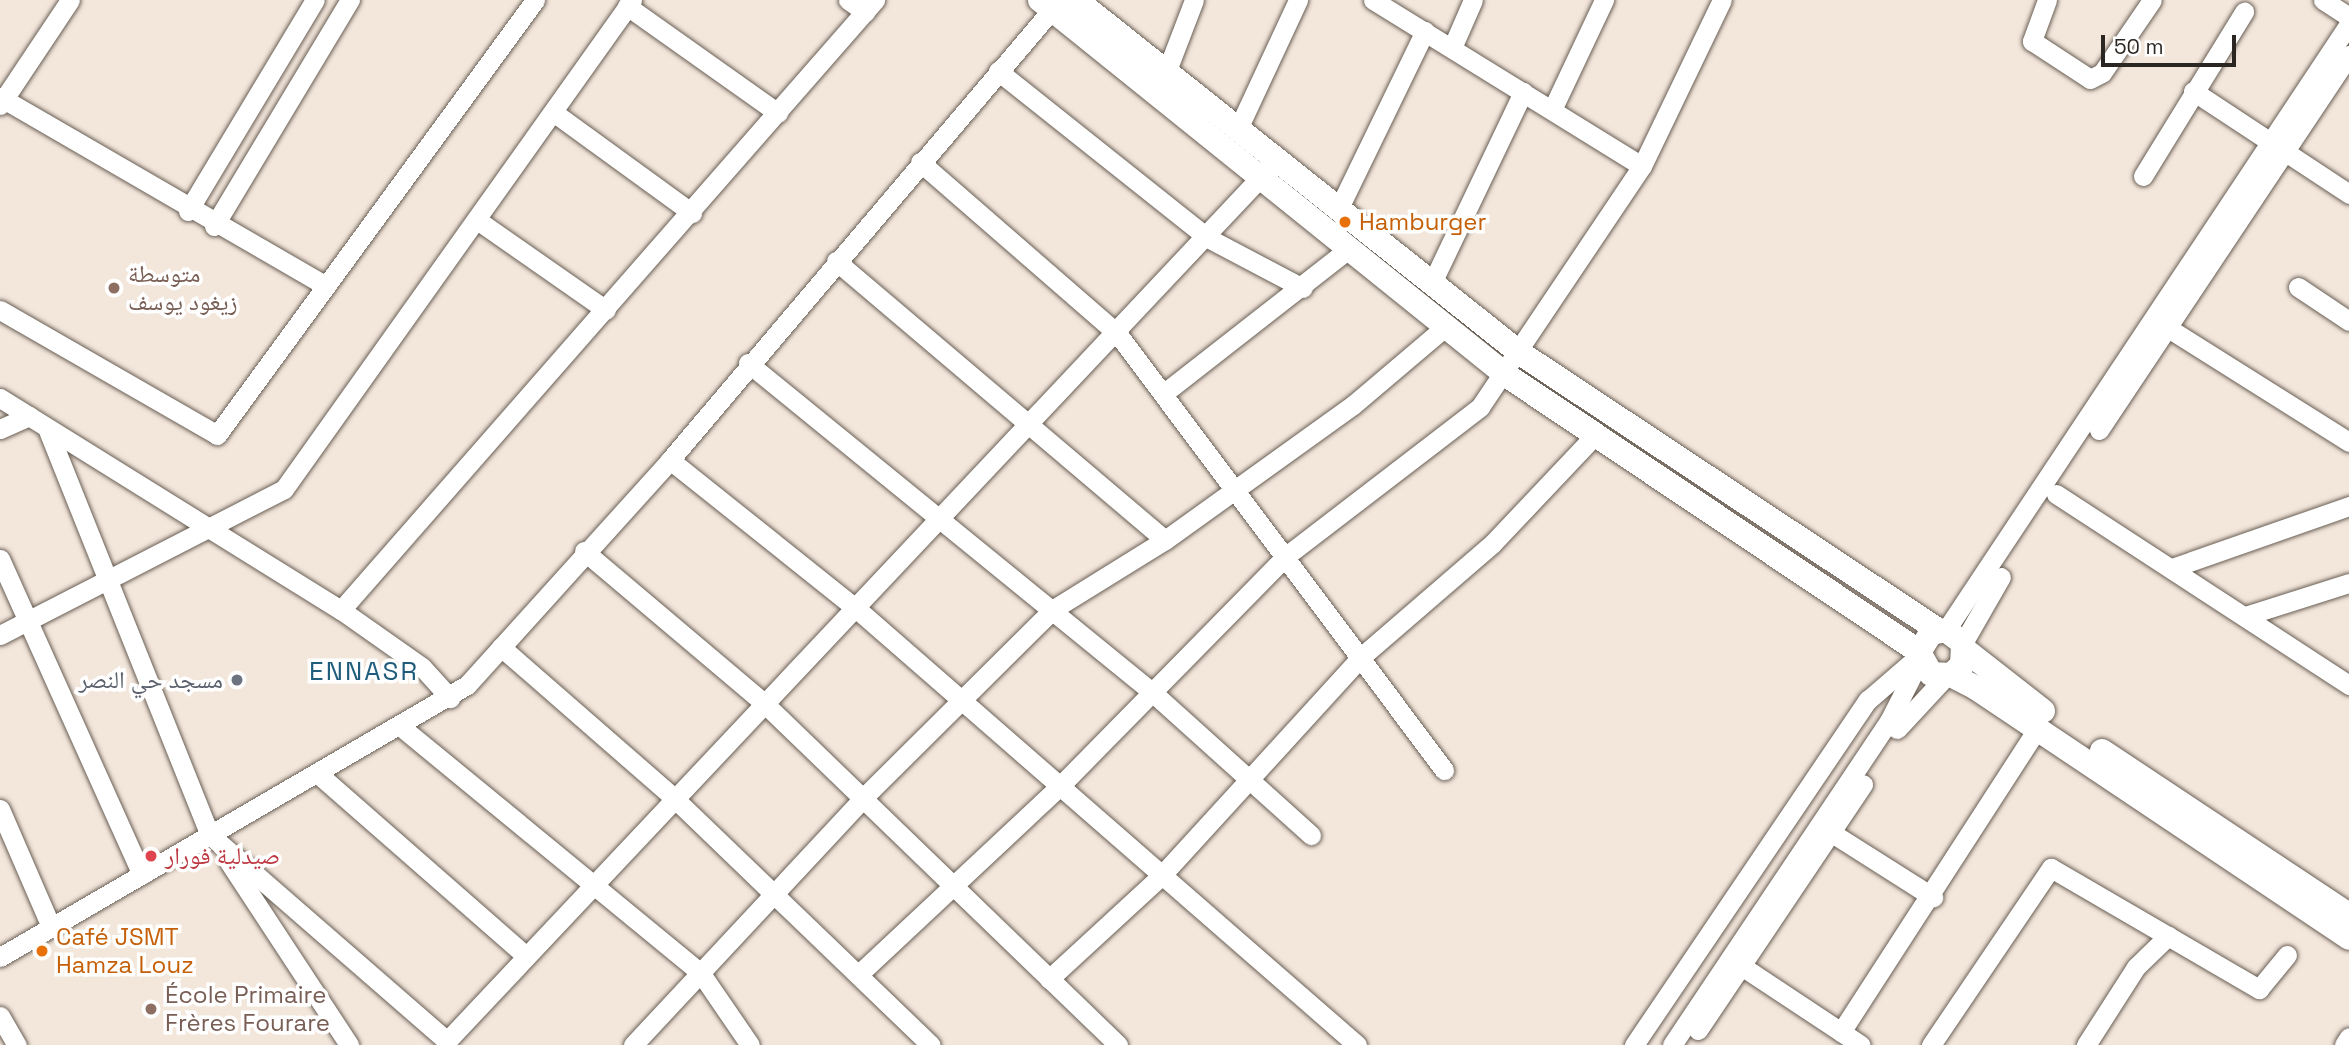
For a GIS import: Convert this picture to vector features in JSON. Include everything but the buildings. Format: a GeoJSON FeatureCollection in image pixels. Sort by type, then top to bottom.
{"type":"FeatureCollection","features":[{"type":"Feature","properties":{"kind":"main road"},"geometry":{"type":"LineString","coordinates":[[1076,0],[1431,285],[1520,353],[1807,561],[1920,656],[1931,674],[1949,675],[2038,728],[2349,938]]}},
{"type":"Feature","properties":{"kind":"main road"},"geometry":{"type":"LineString","coordinates":[[1051,3],[1259,180],[1506,375],[1594,436],[1807,561],[1953,638],[1986,673],[2349,915]]}},
{"type":"Feature","properties":{"kind":"main road"},"geometry":{"type":"LineString","coordinates":[[1920,656],[1925,638],[1953,638]]}},
{"type":"Feature","properties":{"kind":"main road"},"geometry":{"type":"LineString","coordinates":[[1949,675],[1953,638]]}},
{"type":"Feature","properties":{"kind":"street"},"geometry":{"type":"LineString","coordinates":[[70,0],[1,100],[214,226],[326,286]]}},
{"type":"Feature","properties":{"kind":"street"},"geometry":{"type":"LineString","coordinates":[[188,211],[315,0]]}},
{"type":"Feature","properties":{"kind":"street"},"geometry":{"type":"LineString","coordinates":[[214,226],[350,0]]}},
{"type":"Feature","properties":{"kind":"street"},"geometry":{"type":"LineString","coordinates":[[341,610],[692,213],[870,6],[848,0]]}},
{"type":"Feature","properties":{"kind":"street"},"geometry":{"type":"LineString","coordinates":[[1166,73],[1194,0]]}},
{"type":"Feature","properties":{"kind":"street"},"geometry":{"type":"LineString","coordinates":[[1237,131],[1298,0]]}},
{"type":"Feature","properties":{"kind":"street"},"geometry":{"type":"LineString","coordinates":[[1373,0],[1642,166]]}},
{"type":"Feature","properties":{"kind":"street"},"geometry":{"type":"LineString","coordinates":[[1452,48],[1473,0]]}},
{"type":"Feature","properties":{"kind":"street"},"geometry":{"type":"LineString","coordinates":[[1552,110],[1604,0]]}},
{"type":"Feature","properties":{"kind":"street"},"geometry":{"type":"LineString","coordinates":[[860,973],[951,885],[1058,788],[1286,556],[1480,407],[1506,375],[1642,166],[1722,0]]}},
{"type":"Feature","properties":{"kind":"street"},"geometry":{"type":"LineString","coordinates":[[2047,0],[2033,24],[2032,41],[2090,79],[2102,72],[2152,0]]}},
{"type":"Feature","properties":{"kind":"street"},"geometry":{"type":"LineString","coordinates":[[2323,0],[2349,17]]}},
{"type":"Feature","properties":{"kind":"street"},"geometry":{"type":"LineString","coordinates":[[0,310],[217,435],[326,286],[524,3]]}},
{"type":"Feature","properties":{"kind":"street"},"geometry":{"type":"LineString","coordinates":[[0,635],[109,582],[284,489],[629,3],[778,113]]}},
{"type":"Feature","properties":{"kind":"street"},"geometry":{"type":"LineString","coordinates":[[0,957],[450,698],[501,647],[584,551],[670,460],[748,363],[998,71],[1051,3]]}},
{"type":"Feature","properties":{"kind":"street"},"geometry":{"type":"LineString","coordinates":[[2143,176],[2244,12]]}},
{"type":"Feature","properties":{"kind":"street"},"geometry":{"type":"LineString","coordinates":[[1953,638],[2056,494],[2168,328],[2279,149],[2349,24]]}},
{"type":"Feature","properties":{"kind":"street"},"geometry":{"type":"LineString","coordinates":[[1338,210],[1425,31]]}},
{"type":"Feature","properties":{"kind":"street"},"geometry":{"type":"LineString","coordinates":[[1953,638],[2279,149],[2349,55]]}},
{"type":"Feature","properties":{"kind":"street"},"geometry":{"type":"LineString","coordinates":[[998,71],[1208,238],[1303,288]]}},
{"type":"Feature","properties":{"kind":"street"},"geometry":{"type":"LineString","coordinates":[[1431,285],[1522,92]]}},
{"type":"Feature","properties":{"kind":"street"},"geometry":{"type":"LineString","coordinates":[[2193,92],[2349,194]]}},
{"type":"Feature","properties":{"kind":"street"},"geometry":{"type":"LineString","coordinates":[[554,112],[692,213]]}},
{"type":"Feature","properties":{"kind":"street"},"geometry":{"type":"LineString","coordinates":[[210,835],[444,1043],[764,703],[858,610],[940,519],[1208,238],[1275,160]]}},
{"type":"Feature","properties":{"kind":"street"},"geometry":{"type":"LineString","coordinates":[[920,163],[1117,333],[1444,770]]}},
{"type":"Feature","properties":{"kind":"street"},"geometry":{"type":"LineString","coordinates":[[477,220],[606,310]]}},
{"type":"Feature","properties":{"kind":"street"},"geometry":{"type":"LineString","coordinates":[[1163,394],[1303,288],[1347,250]]}},
{"type":"Feature","properties":{"kind":"street"},"geometry":{"type":"LineString","coordinates":[[836,261],[1165,540]]}},
{"type":"Feature","properties":{"kind":"street"},"geometry":{"type":"LineString","coordinates":[[2298,287],[2349,321]]}},
{"type":"Feature","properties":{"kind":"street"},"geometry":{"type":"LineString","coordinates":[[633,1045],[862,799],[1052,610],[1165,540],[1353,405],[1445,327]]}},
{"type":"Feature","properties":{"kind":"street"},"geometry":{"type":"LineString","coordinates":[[2168,328],[2349,442]]}},
{"type":"Feature","properties":{"kind":"street"},"geometry":{"type":"LineString","coordinates":[[748,363],[1152,692],[1311,835]]}},
{"type":"Feature","properties":{"kind":"street"},"geometry":{"type":"LineString","coordinates":[[0,398],[341,610],[422,667],[450,698]]}},
{"type":"Feature","properties":{"kind":"street"},"geometry":{"type":"LineString","coordinates":[[0,429],[29,416]]}},
{"type":"Feature","properties":{"kind":"street"},"geometry":{"type":"LineString","coordinates":[[47,428],[210,835],[349,1045]]}},
{"type":"Feature","properties":{"kind":"street"},"geometry":{"type":"LineString","coordinates":[[1049,979],[1161,876],[1247,777],[1361,657],[1492,544],[1594,436]]}},
{"type":"Feature","properties":{"kind":"street"},"geometry":{"type":"LineString","coordinates":[[670,460],[858,610],[1058,788],[1357,1045]]}},
{"type":"Feature","properties":{"kind":"street"},"geometry":{"type":"LineString","coordinates":[[2056,494],[2349,685]]}},
{"type":"Feature","properties":{"kind":"street"},"geometry":{"type":"LineString","coordinates":[[2172,568],[2349,506]]}},
{"type":"Feature","properties":{"kind":"street"},"geometry":{"type":"LineString","coordinates":[[584,551],[764,703],[1118,1045]]}},
{"type":"Feature","properties":{"kind":"street"},"geometry":{"type":"LineString","coordinates":[[0,559],[26,622],[142,875]]}},
{"type":"Feature","properties":{"kind":"street"},"geometry":{"type":"LineString","coordinates":[[2245,616],[2349,583]]}},
{"type":"Feature","properties":{"kind":"street"},"geometry":{"type":"LineString","coordinates":[[501,647],[674,798],[860,973],[931,1045]]}},
{"type":"Feature","properties":{"kind":"street"},"geometry":{"type":"LineString","coordinates":[[1634,1045],[1868,700],[1920,656]]}},
{"type":"Feature","properties":{"kind":"street"},"geometry":{"type":"LineString","coordinates":[[1672,1045],[1889,721],[1920,656]]}},
{"type":"Feature","properties":{"kind":"street"},"geometry":{"type":"LineString","coordinates":[[1688,1045],[1832,833],[1911,709],[1949,675]]}},
{"type":"Feature","properties":{"kind":"street"},"geometry":{"type":"LineString","coordinates":[[400,726],[595,883],[700,972],[750,1045]]}},
{"type":"Feature","properties":{"kind":"street"},"geometry":{"type":"LineString","coordinates":[[1841,1032],[1933,897],[2038,728]]}},
{"type":"Feature","properties":{"kind":"street"},"geometry":{"type":"LineString","coordinates":[[317,773],[526,956]]}},
{"type":"Feature","properties":{"kind":"street"},"geometry":{"type":"LineString","coordinates":[[0,809],[51,927]]}},
{"type":"Feature","properties":{"kind":"street"},"geometry":{"type":"LineString","coordinates":[[1832,833],[1933,897]]}},
{"type":"Feature","properties":{"kind":"street"},"geometry":{"type":"LineString","coordinates":[[1931,1045],[2051,868],[2259,989],[2287,956]]}},
{"type":"Feature","properties":{"kind":"street"},"geometry":{"type":"LineString","coordinates":[[2086,1045],[2136,967],[2168,936]]}},
{"type":"Feature","properties":{"kind":"street"},"geometry":{"type":"LineString","coordinates":[[1743,967],[1861,1045]]}},
{"type":"Feature","properties":{"kind":"street"},"geometry":{"type":"LineString","coordinates":[[0,1016],[17,1045]]}},
{"type":"Feature","properties":{"kind":"street"},"geometry":{"type":"LineString","coordinates":[[2344,1045],[2349,1037]]}},
{"type":"Feature","properties":{"kind":"place","name":"Hamburger"},"geometry":{"type":"Point","coordinates":[1345,222]}},
{"type":"Feature","properties":{"kind":"place","name":"متوسطة زيغود يوسف"},"geometry":{"type":"Point","coordinates":[114,288]}},
{"type":"Feature","properties":{"kind":"place","name":"مسجد حي النصر"},"geometry":{"type":"Point","coordinates":[237,680]}},
{"type":"Feature","properties":{"kind":"place","name":"صيدلية فورار"},"geometry":{"type":"Point","coordinates":[151,856]}},
{"type":"Feature","properties":{"kind":"place","name":"Café JSMT Hamza Louz"},"geometry":{"type":"Point","coordinates":[42,951]}},
{"type":"Feature","properties":{"kind":"place","name":"École Primaire Frères Fourare"},"geometry":{"type":"Point","coordinates":[151,1009]}},
{"type":"Feature","properties":{"kind":"district","name":"ENNASR"},"geometry":{"type":"Point","coordinates":[364,672]}}]}
